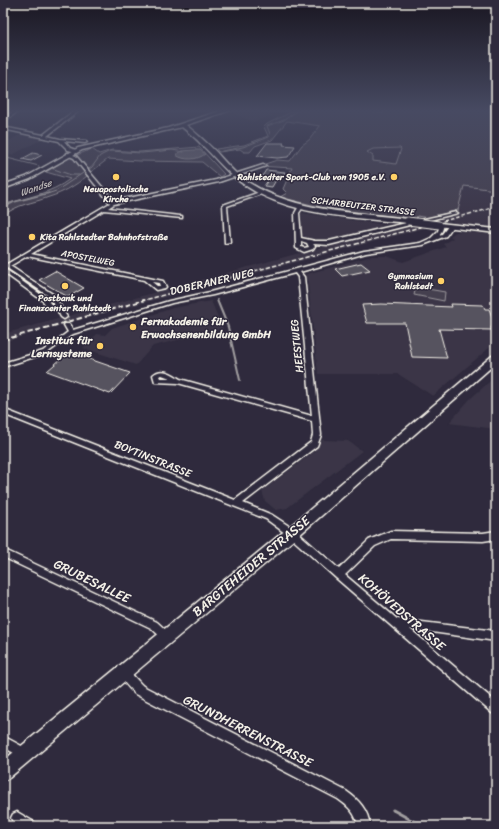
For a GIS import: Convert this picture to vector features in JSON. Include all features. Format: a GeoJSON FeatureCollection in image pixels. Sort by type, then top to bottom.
{"type":"FeatureCollection","features":[{"type":"Feature","properties":{"kind":"main road"},"geometry":{"type":"LineString","coordinates":[[3,187],[28,178],[72,153],[84,149]]}},
{"type":"Feature","properties":{"kind":"main road","name":"SCHARBEUTZER STRASSE"},"geometry":{"type":"LineString","coordinates":[[207,149],[236,176],[262,194],[301,207],[496,231]]}},
{"type":"Feature","properties":{"kind":"main road","name":"BARGTEHEIDER STRASSE"},"geometry":{"type":"LineString","coordinates":[[3,772],[292,533],[496,358]]}},
{"type":"Feature","properties":{"kind":"street"},"geometry":{"type":"LineString","coordinates":[[68,149],[113,203]]}},
{"type":"Feature","properties":{"kind":"street"},"geometry":{"type":"LineString","coordinates":[[49,306],[45,300],[4,267],[113,203],[236,176],[264,166]]}},
{"type":"Feature","properties":{"kind":"street"},"geometry":{"type":"LineString","coordinates":[[227,242],[225,205],[262,194]]}},
{"type":"Feature","properties":{"kind":"street"},"geometry":{"type":"LineString","coordinates":[[301,207],[297,213],[298,247],[302,250],[312,248],[309,242]]}},
{"type":"Feature","properties":{"kind":"street"},"geometry":{"type":"LineString","coordinates":[[103,209],[180,217]]}},
{"type":"Feature","properties":{"kind":"street"},"geometry":{"type":"LineString","coordinates":[[298,239],[309,242],[329,243],[456,213]]}},
{"type":"Feature","properties":{"kind":"street"},"geometry":{"type":"LineString","coordinates":[[433,240],[440,231],[440,225]]}},
{"type":"Feature","properties":{"kind":"street","name":"DOBERANER WEG"},"geometry":{"type":"LineString","coordinates":[[3,365],[45,352],[71,333],[171,302],[211,294],[297,272],[366,252],[410,246],[433,240],[446,234],[451,226]]}},
{"type":"Feature","properties":{"kind":"street","name":"APOSTELWEG"},"geometry":{"type":"LineString","coordinates":[[26,254],[146,279]]}},
{"type":"Feature","properties":{"kind":"street","name":"HEESTWEG"},"geometry":{"type":"LineString","coordinates":[[236,504],[314,444],[317,435],[301,277],[297,272]]}},
{"type":"Feature","properties":{"kind":"street"},"geometry":{"type":"LineString","coordinates":[[23,282],[38,287],[55,298],[64,317]]}},
{"type":"Feature","properties":{"kind":"street"},"geometry":{"type":"LineString","coordinates":[[67,325],[71,333]]}},
{"type":"Feature","properties":{"kind":"street"},"geometry":{"type":"LineString","coordinates":[[178,381],[316,420]]}},
{"type":"Feature","properties":{"kind":"street","name":"BOYTINSTRASSE"},"geometry":{"type":"LineString","coordinates":[[3,411],[269,517],[292,533]]}},
{"type":"Feature","properties":{"kind":"street","name":"KOHÖVEDSTRASSE"},"geometry":{"type":"LineString","coordinates":[[292,533],[394,623],[496,709]]}},
{"type":"Feature","properties":{"kind":"street"},"geometry":{"type":"LineString","coordinates":[[339,575],[372,543],[391,535],[483,537],[496,535]]}},
{"type":"Feature","properties":{"kind":"street","name":"GRUBESALLEE"},"geometry":{"type":"LineString","coordinates":[[3,553],[154,625],[166,636]]}},
{"type":"Feature","properties":{"kind":"street"},"geometry":{"type":"LineString","coordinates":[[394,623],[496,636]]}},
{"type":"Feature","properties":{"kind":"street","name":"GRUNDHERRENSTRASSE"},"geometry":{"type":"LineString","coordinates":[[124,673],[132,684],[139,690],[353,802],[361,811],[364,826]]}},
{"type":"Feature","properties":{"kind":"street"},"geometry":{"type":"LineString","coordinates":[[3,741],[25,754]]}},
{"type":"Feature","properties":{"kind":"street"},"geometry":{"type":"LineString","coordinates":[[17,818],[30,826]]}},
{"type":"Feature","properties":{"kind":"shaded area"},"geometry":{"type":"Polygon","coordinates":[[[3,149],[24,149],[12,155],[3,153],[3,149]]]}},
{"type":"Feature","properties":{"kind":"shaded area"},"geometry":{"type":"Polygon","coordinates":[[[92,149],[99,154],[112,150],[139,152],[201,149],[224,174],[220,177],[202,162],[108,159],[91,172],[77,155],[92,149]]]}},
{"type":"Feature","properties":{"kind":"shaded area","name":"Rahlstedter Sport-Club von 1905 e.V."},"geometry":{"type":"Polygon","coordinates":[[[216,149],[253,149],[250,152],[244,152],[240,149],[219,152],[216,149]]]}},
{"type":"Feature","properties":{"kind":"shaded area","name":"Rahlstedter Sport-Club von 1905 e.V."},"geometry":{"type":"Polygon","coordinates":[[[299,149],[381,149],[373,149],[367,152],[373,156],[373,161],[396,164],[401,149],[496,149],[496,190],[464,186],[458,210],[428,218],[417,216],[416,219],[324,208],[280,197],[287,193],[283,189],[292,168],[259,166],[277,160],[290,161],[299,149]]]}},
{"type":"Feature","properties":{"kind":"shaded area"},"geometry":{"type":"Polygon","coordinates":[[[373,149],[401,149],[396,164],[373,161],[372,155],[367,152],[373,149]]]}},
{"type":"Feature","properties":{"kind":"shaded area"},"geometry":{"type":"Polygon","coordinates":[[[200,150],[205,154],[199,158],[191,159],[176,155],[182,151],[200,150]]]}},
{"type":"Feature","properties":{"kind":"shaded area"},"geometry":{"type":"Polygon","coordinates":[[[72,156],[87,176],[74,186],[64,191],[20,206],[3,216],[3,205],[46,192],[70,179],[46,172],[72,156]]]}},
{"type":"Feature","properties":{"kind":"shaded area"},"geometry":{"type":"Polygon","coordinates":[[[464,186],[496,190],[496,228],[453,223],[452,221],[75,321],[3,342],[3,334],[296,254],[461,212],[458,210],[464,186]]]}},
{"type":"Feature","properties":{"kind":"shaded area"},"geometry":{"type":"Polygon","coordinates":[[[302,213],[383,225],[379,228],[331,241],[314,242],[302,235],[300,214],[302,213]]]}},
{"type":"Feature","properties":{"kind":"shaded area"},"geometry":{"type":"Polygon","coordinates":[[[464,231],[496,235],[496,342],[433,396],[398,374],[318,374],[307,274],[372,256],[387,256],[403,262],[446,247],[443,244],[453,238],[450,236],[456,232],[464,231]]]}},
{"type":"Feature","properties":{"kind":"shaded area"},"geometry":{"type":"Polygon","coordinates":[[[416,287],[445,292],[444,301],[414,295],[416,287]]]}},
{"type":"Feature","properties":{"kind":"shaded area"},"geometry":{"type":"Polygon","coordinates":[[[211,301],[223,329],[153,346],[136,365],[83,348],[97,334],[105,335],[112,328],[173,308],[211,301]]]}},
{"type":"Feature","properties":{"kind":"shaded area"},"geometry":{"type":"Polygon","coordinates":[[[496,376],[496,429],[449,423],[470,399],[496,376]]]}},
{"type":"Feature","properties":{"kind":"shaded area"},"geometry":{"type":"Polygon","coordinates":[[[321,440],[348,441],[362,451],[287,508],[276,510],[265,501],[262,491],[315,451],[321,440]]]}},
{"type":"Feature","properties":{"kind":"building"},"geometry":{"type":"Polygon","coordinates":[[[263,149],[293,149],[288,157],[277,158],[257,156],[263,149]]]}},
{"type":"Feature","properties":{"kind":"building"},"geometry":{"type":"Polygon","coordinates":[[[33,153],[42,155],[31,161],[22,159],[33,153]]]}},
{"type":"Feature","properties":{"kind":"building"},"geometry":{"type":"Polygon","coordinates":[[[266,170],[285,172],[280,181],[276,180],[272,187],[264,186],[269,179],[261,178],[266,170]]]}},
{"type":"Feature","properties":{"kind":"building"},"geometry":{"type":"Polygon","coordinates":[[[361,263],[370,270],[342,276],[335,269],[361,263]]]}},
{"type":"Feature","properties":{"kind":"building","name":"Postbank und Finanzcenter Rahlstedt"},"geometry":{"type":"Polygon","coordinates":[[[55,271],[84,288],[68,297],[39,280],[55,271]]]}},
{"type":"Feature","properties":{"kind":"building"},"geometry":{"type":"Polygon","coordinates":[[[381,304],[452,307],[451,304],[483,305],[485,309],[489,309],[496,327],[491,327],[492,330],[439,329],[447,358],[412,357],[405,323],[367,323],[362,305],[381,304]]]}},
{"type":"Feature","properties":{"kind":"building"},"geometry":{"type":"Polygon","coordinates":[[[69,352],[130,373],[110,394],[47,371],[69,352]]]}},
{"type":"Feature","properties":{"kind":"waterway","name":"Wandse"},"geometry":{"type":"LineString","coordinates":[[222,151],[234,149]]}},
{"type":"Feature","properties":{"kind":"waterway","name":"Wandse"},"geometry":{"type":"LineString","coordinates":[[47,194],[56,191],[92,167],[100,156],[110,151],[142,153],[172,150],[184,152]]}},
{"type":"Feature","properties":{"kind":"waterway"},"geometry":{"type":"LineString","coordinates":[[3,157],[39,166]]}},
{"type":"Feature","properties":{"kind":"waterway"},"geometry":{"type":"LineString","coordinates":[[51,168],[71,175],[79,175]]}},
{"type":"Feature","properties":{"kind":"waterway","name":"Wandse"},"geometry":{"type":"LineString","coordinates":[[3,208],[14,202],[49,193]]}},
{"type":"Feature","properties":{"kind":"waterway"},"geometry":{"type":"LineString","coordinates":[[217,300],[228,327],[240,380]]}},
{"type":"Feature","properties":{"kind":"waterway"},"geometry":{"type":"LineString","coordinates":[[393,810],[422,826]]}},
{"type":"Feature","properties":{"kind":"tunnel"},"geometry":{"type":"LineString","coordinates":[[64,317],[67,325]]}},
{"type":"Feature","properties":{"kind":"railway"},"geometry":{"type":"LineString","coordinates":[[141,301],[496,207]]}},
{"type":"Feature","properties":{"kind":"railway"},"geometry":{"type":"LineString","coordinates":[[3,340],[145,300]]}},
{"type":"Feature","properties":{"kind":"place","name":"Neuapostolische Kirche"},"geometry":{"type":"Point","coordinates":[116,177]}},
{"type":"Feature","properties":{"kind":"place","name":"Rahlstedter Sport-Club von 1905 e.V."},"geometry":{"type":"Point","coordinates":[394,177]}},
{"type":"Feature","properties":{"kind":"place","name":"Kita Rahlstedter Bahnhofstraße"},"geometry":{"type":"Point","coordinates":[32,237]}},
{"type":"Feature","properties":{"kind":"place","name":"Gymnasium Rahlstedt"},"geometry":{"type":"Point","coordinates":[441,281]}},
{"type":"Feature","properties":{"kind":"place","name":"Postbank und Finanzcenter Rahlstedt"},"geometry":{"type":"Point","coordinates":[65,286]}},
{"type":"Feature","properties":{"kind":"place","name":"Fernakademie für Erwachsenenbildung GmbH"},"geometry":{"type":"Point","coordinates":[133,327]}},
{"type":"Feature","properties":{"kind":"place","name":"Institut für Lernsysteme"},"geometry":{"type":"Point","coordinates":[100,346]}}]}
